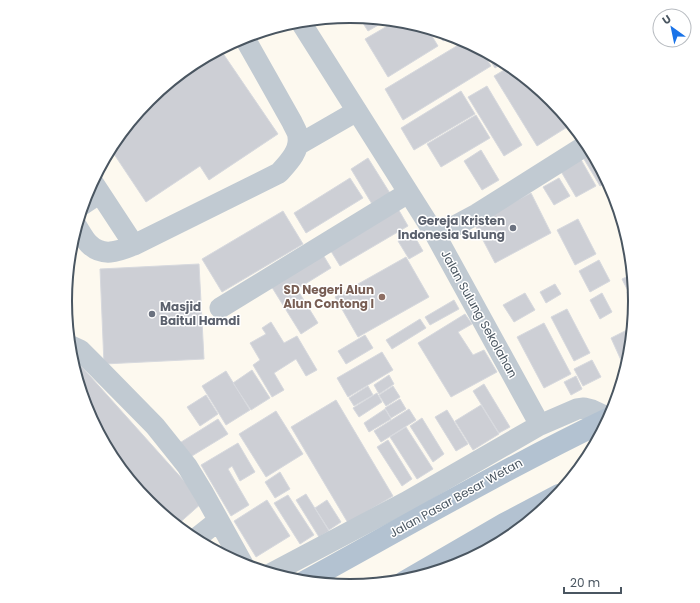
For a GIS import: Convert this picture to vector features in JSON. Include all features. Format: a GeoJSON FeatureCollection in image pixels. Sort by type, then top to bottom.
{"type":"FeatureCollection","features":[{"type":"Feature","properties":{"kind":"main road","name":"Jalan Pasar Besar Wetan"},"geometry":{"type":"LineString","coordinates":[[312,578],[551,446],[601,422]]}},
{"type":"Feature","properties":{"kind":"main road"},"geometry":{"type":"LineString","coordinates":[[433,567],[507,530],[527,517]]}},
{"type":"Feature","properties":{"kind":"street","name":"Jalan Sulung Sekolahan"},"geometry":{"type":"LineString","coordinates":[[304,27],[436,236],[540,424]]}},
{"type":"Feature","properties":{"kind":"street"},"geometry":{"type":"LineString","coordinates":[[80,232],[90,244],[99,250],[110,253],[120,251],[279,173],[291,161],[298,145],[298,136],[292,122],[247,43]]}},
{"type":"Feature","properties":{"kind":"street"},"geometry":{"type":"LineString","coordinates":[[298,145],[357,111]]}},
{"type":"Feature","properties":{"kind":"street"},"geometry":{"type":"LineString","coordinates":[[436,236],[477,214],[582,148]]}},
{"type":"Feature","properties":{"kind":"street"},"geometry":{"type":"LineString","coordinates":[[96,187],[134,245]]}},
{"type":"Feature","properties":{"kind":"street"},"geometry":{"type":"LineString","coordinates":[[220,308],[408,193]]}},
{"type":"Feature","properties":{"kind":"street"},"geometry":{"type":"LineString","coordinates":[[76,348],[80,350],[155,426],[187,466],[239,557]]}},
{"type":"Feature","properties":{"kind":"street"},"geometry":{"type":"LineString","coordinates":[[277,571],[406,502],[540,424],[577,409],[584,408],[604,416]]}},
{"type":"Feature","properties":{"kind":"street"},"geometry":{"type":"LineString","coordinates":[[199,536],[218,521]]}},
{"type":"Feature","properties":{"kind":"street"},"geometry":{"type":"LineString","coordinates":[[324,546],[335,566]]}},
{"type":"Feature","properties":{"kind":"shaded area"},"geometry":{"type":"Polygon","coordinates":[[[350,23],[386,25],[422,32],[457,44],[489,60],[534,92],[571,132],[582,147],[600,178],[614,212],[619,229],[628,283],[628,320],[626,338],[614,391],[600,425],[582,456],[571,471],[534,511],[489,543],[457,559],[440,565],[422,571],[386,578],[350,580],[314,578],[278,571],[243,559],[211,543],[166,511],[129,471],[118,456],[100,425],[86,391],[81,374],[72,320],[72,283],[74,265],[86,212],[100,178],[118,147],[129,132],[166,92],[211,60],[243,44],[260,38],[278,32],[314,25],[350,23]]]}},
{"type":"Feature","properties":{"kind":"building"},"geometry":{"type":"Polygon","coordinates":[[[363,24],[379,25],[368,31],[363,24]]]}},
{"type":"Feature","properties":{"kind":"building"},"geometry":{"type":"Polygon","coordinates":[[[388,25],[431,35],[438,46],[388,77],[365,39],[388,25]]]}},
{"type":"Feature","properties":{"kind":"building"},"geometry":{"type":"Polygon","coordinates":[[[459,45],[486,59],[491,66],[403,120],[385,89],[459,45]]]}},
{"type":"Feature","properties":{"kind":"building"},"geometry":{"type":"Polygon","coordinates":[[[223,54],[278,134],[209,180],[200,166],[146,202],[114,154],[129,132],[166,92],[195,70],[223,54]]]}},
{"type":"Feature","properties":{"kind":"building"},"geometry":{"type":"Polygon","coordinates":[[[491,61],[498,66],[495,68],[491,61]]]}},
{"type":"Feature","properties":{"kind":"building"},"geometry":{"type":"Polygon","coordinates":[[[505,70],[534,92],[567,127],[537,146],[494,76],[505,70]]]}},
{"type":"Feature","properties":{"kind":"building"},"geometry":{"type":"Polygon","coordinates":[[[487,86],[522,145],[504,156],[468,97],[487,86]]]}},
{"type":"Feature","properties":{"kind":"building"},"geometry":{"type":"Polygon","coordinates":[[[461,91],[475,114],[414,150],[401,128],[461,91]]]}},
{"type":"Feature","properties":{"kind":"building"},"geometry":{"type":"Polygon","coordinates":[[[476,115],[490,138],[441,167],[427,144],[476,115]]]}},
{"type":"Feature","properties":{"kind":"building"},"geometry":{"type":"Polygon","coordinates":[[[481,150],[499,180],[482,190],[464,161],[481,150]]]}},
{"type":"Feature","properties":{"kind":"building"},"geometry":{"type":"Polygon","coordinates":[[[585,152],[603,185],[600,186],[581,154],[585,152]]]}},
{"type":"Feature","properties":{"kind":"building"},"geometry":{"type":"Polygon","coordinates":[[[579,156],[596,186],[576,197],[559,168],[579,156]]]}},
{"type":"Feature","properties":{"kind":"building"},"geometry":{"type":"Polygon","coordinates":[[[368,158],[393,198],[375,209],[351,169],[368,158]]]}},
{"type":"Feature","properties":{"kind":"building"},"geometry":{"type":"Polygon","coordinates":[[[350,178],[363,198],[306,233],[294,213],[350,178]]]}},
{"type":"Feature","properties":{"kind":"building"},"geometry":{"type":"Polygon","coordinates":[[[559,178],[570,196],[554,205],[543,187],[559,178]]]}},
{"type":"Feature","properties":{"kind":"building","name":"Gereja Kristen Indonesia Sulung"},"geometry":{"type":"Polygon","coordinates":[[[531,193],[551,233],[495,263],[474,223],[531,193]]]}},
{"type":"Feature","properties":{"kind":"building"},"geometry":{"type":"Polygon","coordinates":[[[397,207],[408,226],[340,266],[329,248],[397,207]]]}},
{"type":"Feature","properties":{"kind":"building"},"geometry":{"type":"Polygon","coordinates":[[[283,211],[303,244],[222,292],[202,259],[283,211]]]}},
{"type":"Feature","properties":{"kind":"building"},"geometry":{"type":"Polygon","coordinates":[[[578,219],[596,254],[575,265],[557,230],[578,219]]]}},
{"type":"Feature","properties":{"kind":"building"},"geometry":{"type":"Polygon","coordinates":[[[412,232],[423,251],[409,259],[398,241],[412,232]]]}},
{"type":"Feature","properties":{"kind":"building"},"geometry":{"type":"Polygon","coordinates":[[[319,248],[331,268],[297,289],[318,323],[301,334],[268,281],[319,248]]]}},
{"type":"Feature","properties":{"kind":"building","name":"SD Negeri Alun Alun Contong I"},"geometry":{"type":"Polygon","coordinates":[[[406,257],[429,297],[358,337],[335,297],[406,257]]]}},
{"type":"Feature","properties":{"kind":"building"},"geometry":{"type":"Polygon","coordinates":[[[599,260],[610,281],[590,292],[579,271],[599,260]]]}},
{"type":"Feature","properties":{"kind":"building","name":"Masjid Baitul Hamdi"},"geometry":{"type":"Polygon","coordinates":[[[199,264],[204,359],[104,364],[100,269],[199,264]]]}},
{"type":"Feature","properties":{"kind":"building"},"geometry":{"type":"Polygon","coordinates":[[[627,277],[628,291],[622,279],[627,277]]]}},
{"type":"Feature","properties":{"kind":"building"},"geometry":{"type":"Polygon","coordinates":[[[555,284],[561,294],[546,303],[540,292],[555,284]]]}},
{"type":"Feature","properties":{"kind":"building"},"geometry":{"type":"Polygon","coordinates":[[[525,293],[535,310],[514,322],[503,305],[525,293]]]}},
{"type":"Feature","properties":{"kind":"building"},"geometry":{"type":"Polygon","coordinates":[[[602,293],[612,312],[600,319],[590,300],[602,293]]]}},
{"type":"Feature","properties":{"kind":"building"},"geometry":{"type":"Polygon","coordinates":[[[454,300],[459,309],[430,325],[425,317],[454,300]]]}},
{"type":"Feature","properties":{"kind":"building"},"geometry":{"type":"Polygon","coordinates":[[[567,309],[590,353],[574,361],[551,317],[567,309]]]}},
{"type":"Feature","properties":{"kind":"building"},"geometry":{"type":"Polygon","coordinates":[[[465,314],[472,324],[458,332],[473,355],[484,350],[497,372],[451,397],[418,343],[465,314]]]}},
{"type":"Feature","properties":{"kind":"building"},"geometry":{"type":"Polygon","coordinates":[[[420,319],[426,328],[392,349],[386,340],[420,319]]]}},
{"type":"Feature","properties":{"kind":"building"},"geometry":{"type":"Polygon","coordinates":[[[271,322],[284,343],[297,336],[317,370],[306,376],[296,359],[274,373],[284,390],[272,397],[253,365],[260,360],[250,343],[266,334],[262,328],[271,322]]]}},
{"type":"Feature","properties":{"kind":"building"},"geometry":{"type":"Polygon","coordinates":[[[544,323],[571,374],[544,388],[517,337],[544,323]]]}},
{"type":"Feature","properties":{"kind":"building"},"geometry":{"type":"Polygon","coordinates":[[[627,330],[622,362],[611,338],[627,330]]]}},
{"type":"Feature","properties":{"kind":"building"},"geometry":{"type":"Polygon","coordinates":[[[365,335],[373,348],[346,364],[338,351],[365,335]]]}},
{"type":"Feature","properties":{"kind":"building"},"geometry":{"type":"Polygon","coordinates":[[[382,352],[393,370],[348,397],[337,378],[382,352]]]}},
{"type":"Feature","properties":{"kind":"building"},"geometry":{"type":"Polygon","coordinates":[[[592,360],[601,377],[583,386],[574,369],[592,360]]]}},
{"type":"Feature","properties":{"kind":"building"},"geometry":{"type":"Polygon","coordinates":[[[79,363],[203,502],[180,522],[166,511],[141,485],[118,456],[100,425],[86,391],[79,363]]]}},
{"type":"Feature","properties":{"kind":"building"},"geometry":{"type":"Polygon","coordinates":[[[252,370],[270,398],[251,410],[233,383],[252,370]]]}},
{"type":"Feature","properties":{"kind":"building"},"geometry":{"type":"Polygon","coordinates":[[[226,371],[250,410],[226,425],[202,386],[226,371]]]}},
{"type":"Feature","properties":{"kind":"building"},"geometry":{"type":"Polygon","coordinates":[[[389,375],[394,384],[379,394],[374,385],[389,375]]]}},
{"type":"Feature","properties":{"kind":"building"},"geometry":{"type":"Polygon","coordinates":[[[576,376],[582,389],[571,395],[564,382],[576,376]]]}},
{"type":"Feature","properties":{"kind":"building"},"geometry":{"type":"Polygon","coordinates":[[[484,384],[510,427],[499,433],[473,391],[484,384]]]}},
{"type":"Feature","properties":{"kind":"building"},"geometry":{"type":"Polygon","coordinates":[[[368,386],[373,395],[354,406],[349,398],[368,386]]]}},
{"type":"Feature","properties":{"kind":"building"},"geometry":{"type":"Polygon","coordinates":[[[393,386],[400,397],[386,406],[379,395],[393,386]]]}},
{"type":"Feature","properties":{"kind":"building"},"geometry":{"type":"Polygon","coordinates":[[[377,393],[382,402],[359,417],[353,408],[377,393]]]}},
{"type":"Feature","properties":{"kind":"building"},"geometry":{"type":"Polygon","coordinates":[[[206,395],[218,414],[200,426],[187,407],[206,395]]]}},
{"type":"Feature","properties":{"kind":"building"},"geometry":{"type":"Polygon","coordinates":[[[400,399],[406,409],[391,418],[385,408],[400,399]]]}},
{"type":"Feature","properties":{"kind":"building"},"geometry":{"type":"Polygon","coordinates":[[[336,400],[393,496],[348,523],[291,427],[336,400]]]}},
{"type":"Feature","properties":{"kind":"building"},"geometry":{"type":"Polygon","coordinates":[[[481,405],[499,434],[473,450],[455,421],[481,405]]]}},
{"type":"Feature","properties":{"kind":"building"},"geometry":{"type":"Polygon","coordinates":[[[385,409],[391,419],[369,432],[364,423],[385,409]]]}},
{"type":"Feature","properties":{"kind":"building"},"geometry":{"type":"Polygon","coordinates":[[[409,409],[416,420],[381,442],[374,431],[409,409]]]}},
{"type":"Feature","properties":{"kind":"building"},"geometry":{"type":"Polygon","coordinates":[[[447,410],[468,444],[456,451],[435,417],[447,410]]]}},
{"type":"Feature","properties":{"kind":"building"},"geometry":{"type":"Polygon","coordinates":[[[276,411],[303,454],[266,477],[239,434],[276,411]]]}},
{"type":"Feature","properties":{"kind":"building"},"geometry":{"type":"Polygon","coordinates":[[[422,418],[444,454],[433,462],[410,426],[422,418]]]}},
{"type":"Feature","properties":{"kind":"building"},"geometry":{"type":"Polygon","coordinates":[[[218,419],[228,434],[187,459],[178,444],[218,419]]]}},
{"type":"Feature","properties":{"kind":"building"},"geometry":{"type":"Polygon","coordinates":[[[406,427],[433,469],[417,479],[390,437],[406,427]]]}},
{"type":"Feature","properties":{"kind":"building"},"geometry":{"type":"Polygon","coordinates":[[[388,440],[412,479],[402,486],[377,447],[388,440]]]}},
{"type":"Feature","properties":{"kind":"building"},"geometry":{"type":"Polygon","coordinates":[[[238,443],[255,472],[240,481],[232,466],[228,469],[249,505],[231,516],[201,465],[238,443]]]}},
{"type":"Feature","properties":{"kind":"building"},"geometry":{"type":"Polygon","coordinates":[[[280,472],[290,489],[275,498],[265,482],[280,472]]]}},
{"type":"Feature","properties":{"kind":"building"},"geometry":{"type":"Polygon","coordinates":[[[306,494],[329,531],[319,537],[296,500],[306,494]]]}},
{"type":"Feature","properties":{"kind":"building"},"geometry":{"type":"Polygon","coordinates":[[[288,495],[314,535],[300,544],[274,503],[288,495]]]}},
{"type":"Feature","properties":{"kind":"building"},"geometry":{"type":"Polygon","coordinates":[[[267,500],[290,536],[256,557],[234,521],[267,500]]]}},
{"type":"Feature","properties":{"kind":"building"},"geometry":{"type":"Polygon","coordinates":[[[327,500],[341,522],[329,530],[315,508],[327,500]]]}},
{"type":"Feature","properties":{"kind":"place","name":"Gereja Kristen Indonesia Sulung"},"geometry":{"type":"Point","coordinates":[513,228]}},
{"type":"Feature","properties":{"kind":"place","name":"SD Negeri Alun Alun Contong I"},"geometry":{"type":"Point","coordinates":[382,297]}},
{"type":"Feature","properties":{"kind":"place","name":"Masjid Baitul Hamdi"},"geometry":{"type":"Point","coordinates":[152,314]}}]}
